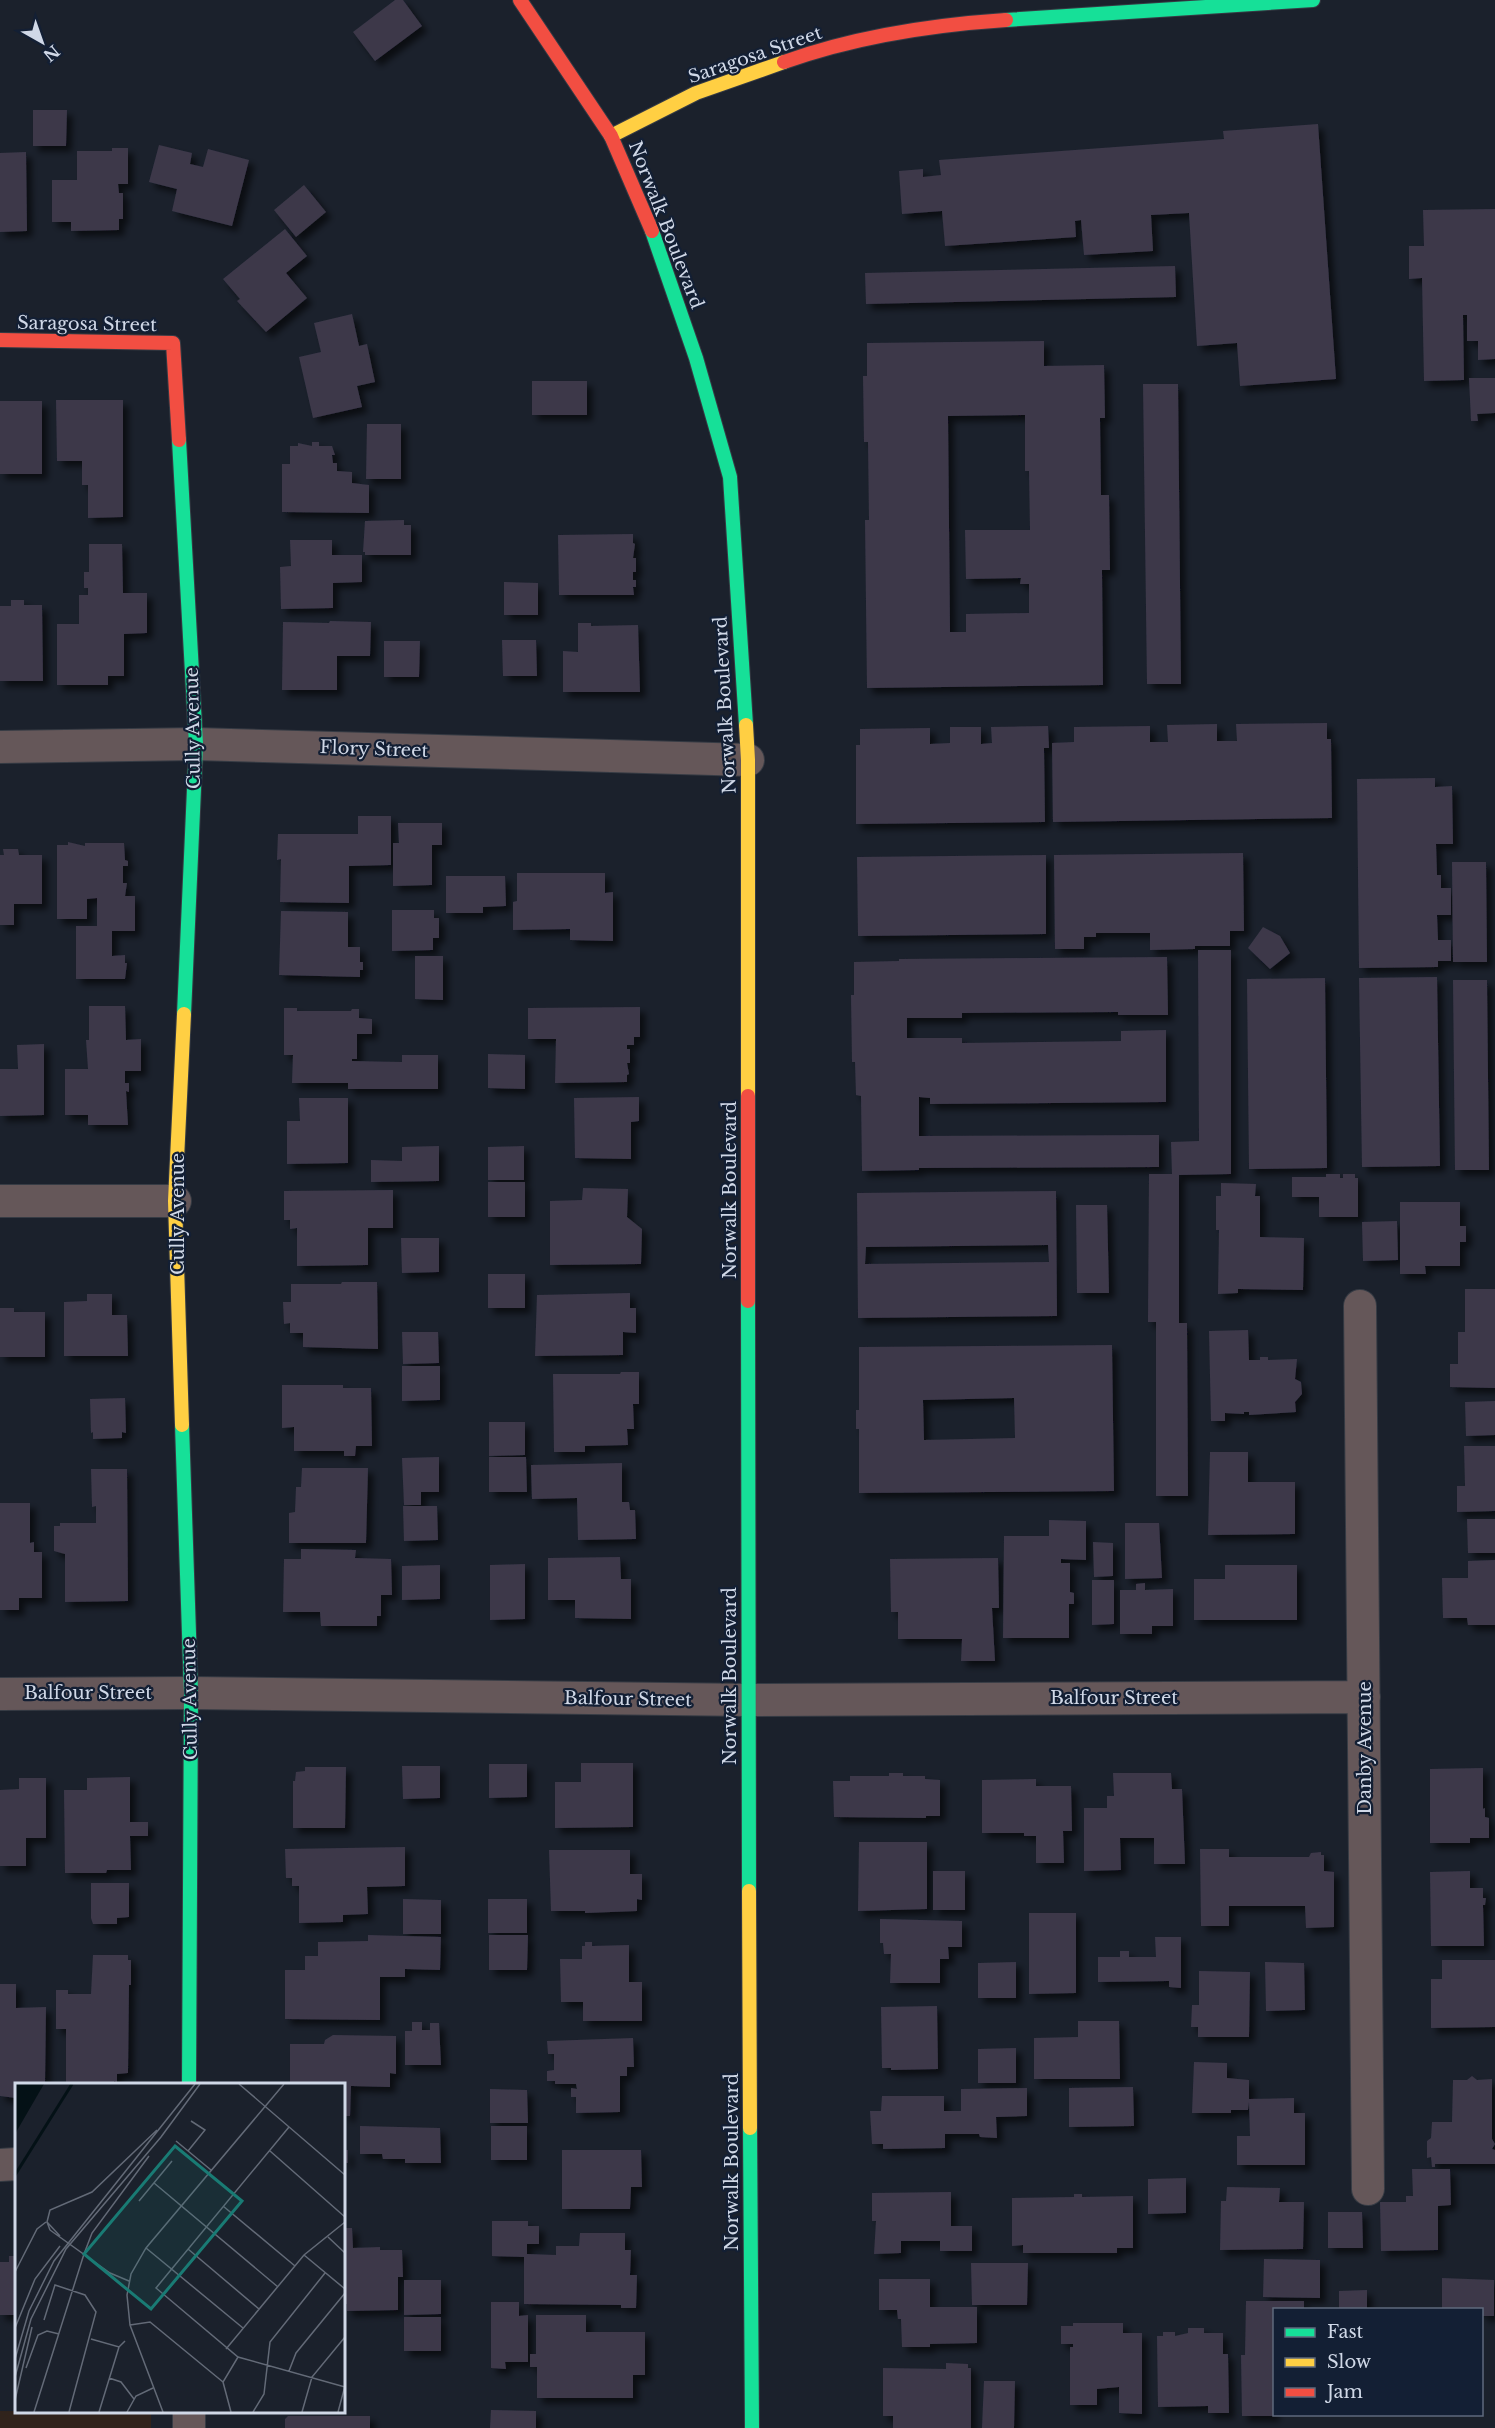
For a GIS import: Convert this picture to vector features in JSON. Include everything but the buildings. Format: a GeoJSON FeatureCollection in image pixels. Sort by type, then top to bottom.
{"type":"FeatureCollection","features":[{"type":"Feature","properties":{"kind":"main road","name":"Norwalk Boulevard"},"geometry":{"type":"LineString","coordinates":[[520,0],[611,136],[656,240],[696,358],[730,477],[748,760],[748,1700],[752,2428]]}},
{"type":"Feature","properties":{"kind":"main road","name":"Saragosa Street"},"geometry":{"type":"LineString","coordinates":[[611,136],[696,93],[818,50],[948,24],[1313,0]]}},
{"type":"Feature","properties":{"kind":"main road","name":"Saragosa Street"},"geometry":{"type":"LineString","coordinates":[[0,340],[173,344]]}},
{"type":"Feature","properties":{"kind":"main road","name":"Cully Avenue"},"geometry":{"type":"LineString","coordinates":[[173,344],[196,744],[175,1201],[191,1693],[189,2083]]}},
{"type":"Feature","properties":{"kind":"street","name":"Flory Street"},"geometry":{"type":"LineString","coordinates":[[0,747],[196,744],[748,760]]}},
{"type":"Feature","properties":{"kind":"street"},"geometry":{"type":"LineString","coordinates":[[0,1201],[175,1201]]}},
{"type":"Feature","properties":{"kind":"street","name":"Danby Avenue"},"geometry":{"type":"LineString","coordinates":[[1360,1306],[1368,2189]]}},
{"type":"Feature","properties":{"kind":"street","name":"Balfour Street"},"geometry":{"type":"LineString","coordinates":[[0,1694],[191,1693],[748,1700],[1364,1697]]}},
{"type":"Feature","properties":{"kind":"shaded area"},"geometry":{"type":"Polygon","coordinates":[[[0,2411],[15,2411],[15,2413],[151,2413],[151,2428],[0,2428],[0,2411]]]}},
{"type":"Feature","properties":{"kind":"traffic: fast"},"geometry":{"type":"LineString","coordinates":[[1006,20],[1313,0]]}},
{"type":"Feature","properties":{"kind":"traffic: fast"},"geometry":{"type":"LineString","coordinates":[[652,231],[696,358],[730,477],[746,725]]}},
{"type":"Feature","properties":{"kind":"traffic: fast"},"geometry":{"type":"LineString","coordinates":[[179,440],[196,744],[184,1014]]}},
{"type":"Feature","properties":{"kind":"traffic: fast"},"geometry":{"type":"LineString","coordinates":[[748,1301],[749,1891]]}},
{"type":"Feature","properties":{"kind":"traffic: fast"},"geometry":{"type":"LineString","coordinates":[[182,1425],[191,1693],[189,2083]]}},
{"type":"Feature","properties":{"kind":"traffic: fast"},"geometry":{"type":"LineString","coordinates":[[750,2128],[752,2428]]}},
{"type":"Feature","properties":{"kind":"traffic: slow"},"geometry":{"type":"LineString","coordinates":[[611,136],[696,93],[784,62]]}},
{"type":"Feature","properties":{"kind":"traffic: slow"},"geometry":{"type":"LineString","coordinates":[[746,725],[748,760],[748,1096]]}},
{"type":"Feature","properties":{"kind":"traffic: slow"},"geometry":{"type":"LineString","coordinates":[[182,1425],[175,1201],[184,1014]]}},
{"type":"Feature","properties":{"kind":"traffic: slow"},"geometry":{"type":"LineString","coordinates":[[749,1891],[750,2128]]}},
{"type":"Feature","properties":{"kind":"traffic: jam"},"geometry":{"type":"LineString","coordinates":[[520,0],[611,136],[652,231]]}},
{"type":"Feature","properties":{"kind":"traffic: jam"},"geometry":{"type":"LineString","coordinates":[[784,62],[865,39],[950,25],[1006,20]]}},
{"type":"Feature","properties":{"kind":"traffic: jam"},"geometry":{"type":"LineString","coordinates":[[0,340],[173,343],[179,440]]}},
{"type":"Feature","properties":{"kind":"traffic: jam"},"geometry":{"type":"LineString","coordinates":[[748,1096],[748,1301]]}}]}
